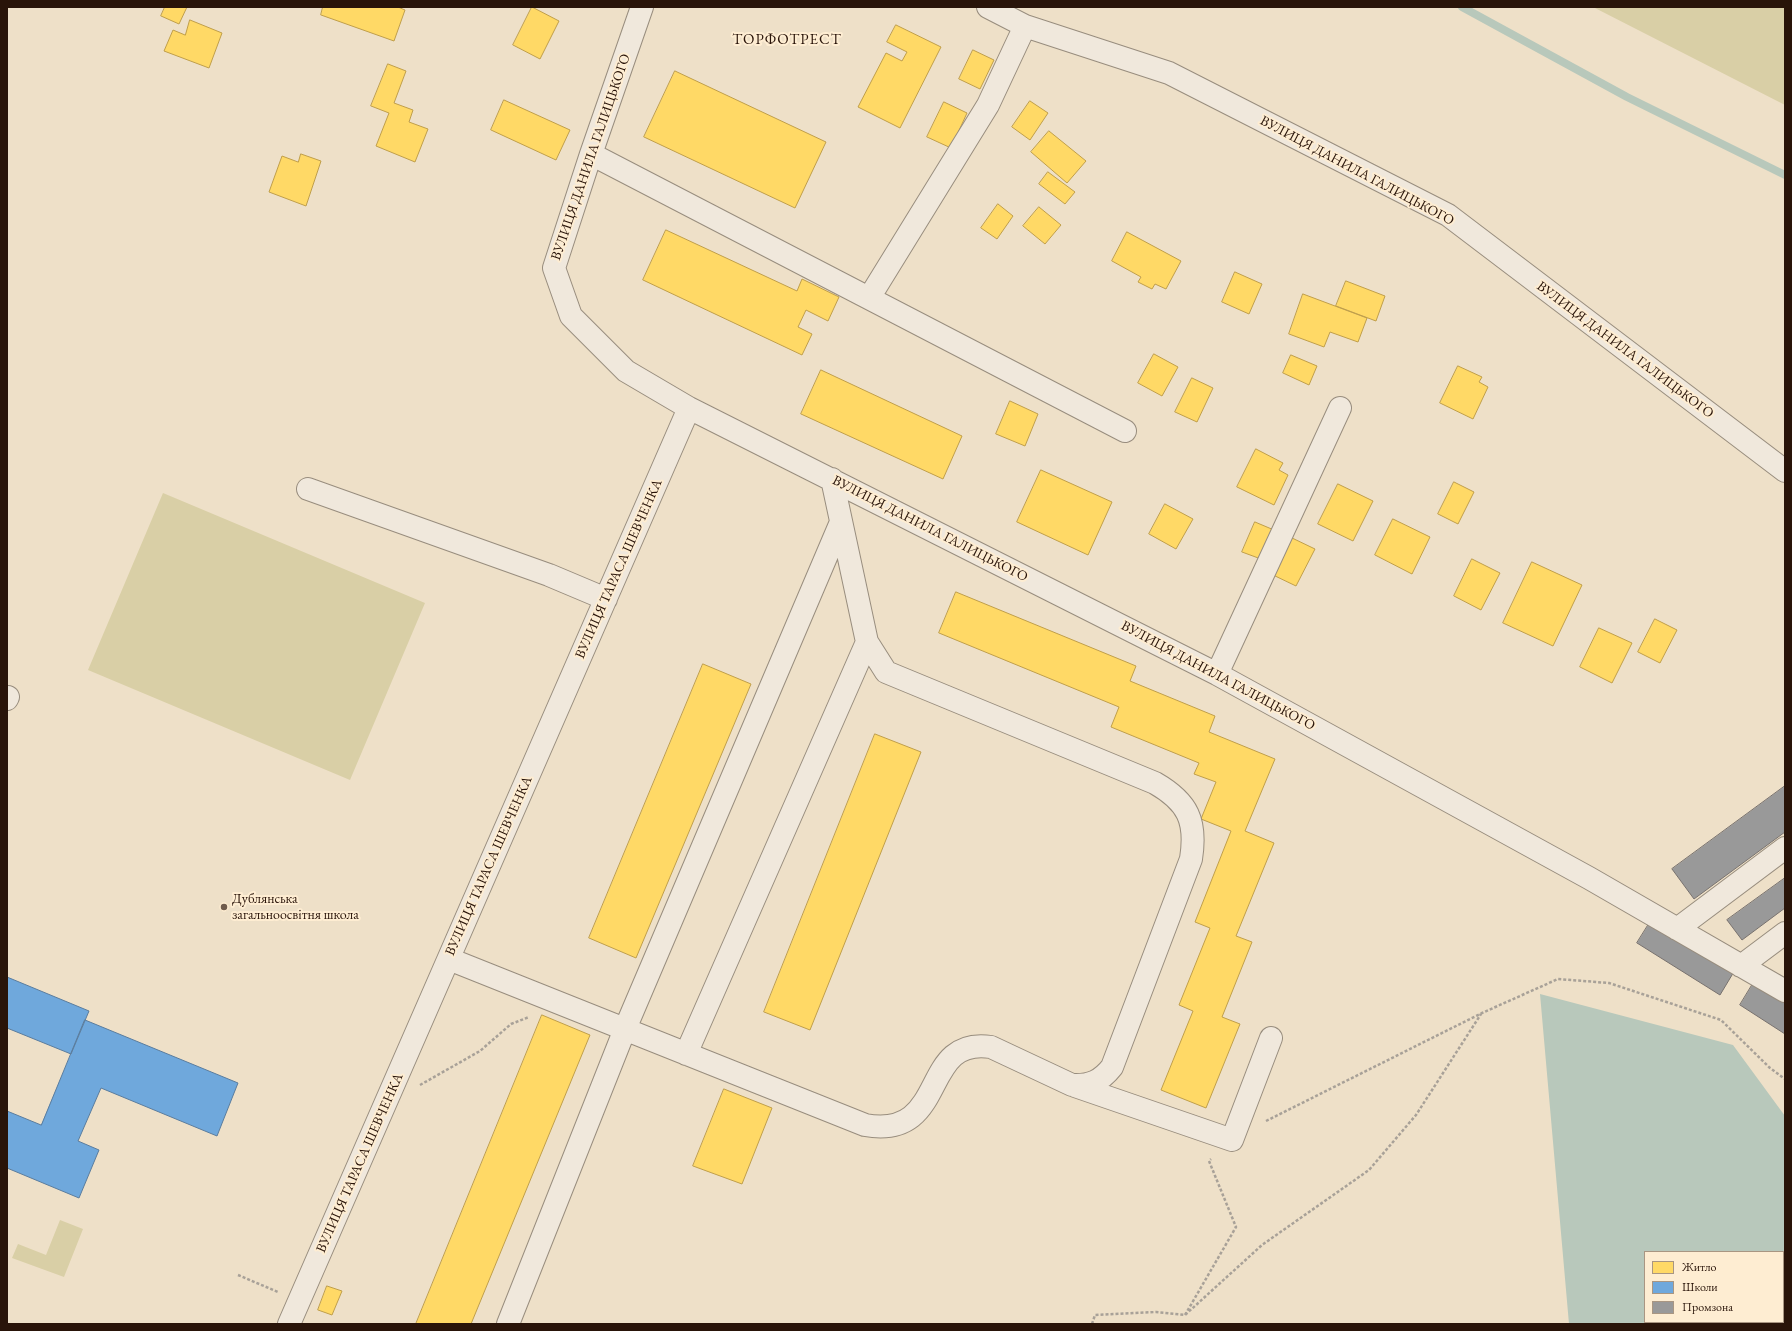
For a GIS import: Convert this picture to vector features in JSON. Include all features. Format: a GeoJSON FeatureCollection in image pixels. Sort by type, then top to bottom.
{"type":"FeatureCollection","features":[{"type":"Feature","properties":{"kind":"street","name":"ВУЛИЦЯ ДАНИЛА ГАЛИЦЬКОГО"},"geometry":{"type":"LineString","coordinates":[[642,7],[591,154],[554,268],[571,316],[626,371],[690,408],[1217,674],[1589,878],[1785,991]]}},
{"type":"Feature","properties":{"kind":"street","name":"ВУЛИЦЯ ДАНИЛА ГАЛИЦЬКОГО"},"geometry":{"type":"LineString","coordinates":[[988,7],[1024,26],[1169,73],[1448,215],[1785,471]]}},
{"type":"Feature","properties":{"kind":"street"},"geometry":{"type":"LineString","coordinates":[[869,298],[988,105],[1024,26]]}},
{"type":"Feature","properties":{"kind":"street"},"geometry":{"type":"LineString","coordinates":[[591,154],[1125,431]]}},
{"type":"Feature","properties":{"kind":"street","name":"ВУЛИЦЯ ТАРАСА ШЕВЧЕНКА"},"geometry":{"type":"LineString","coordinates":[[289,1324],[690,408]]}},
{"type":"Feature","properties":{"kind":"street"},"geometry":{"type":"LineString","coordinates":[[1217,674],[1340,408]]}},
{"type":"Feature","properties":{"kind":"street"},"geometry":{"type":"LineString","coordinates":[[832,479],[867,642],[886,672],[1155,783],[1171,792],[1183,806],[1191,822],[1194,841],[1191,859],[1112,1067],[1105,1076],[1095,1083],[1084,1086],[1072,1085]]}},
{"type":"Feature","properties":{"kind":"street"},"geometry":{"type":"LineString","coordinates":[[308,489],[549,575],[606,599]]}},
{"type":"Feature","properties":{"kind":"street"},"geometry":{"type":"LineString","coordinates":[[508,1324],[625,1029],[841,522]]}},
{"type":"Feature","properties":{"kind":"street"},"geometry":{"type":"LineString","coordinates":[[686,1054],[867,642]]}},
{"type":"Feature","properties":{"kind":"street"},"geometry":{"type":"LineString","coordinates":[[1677,929],[1785,848]]}},
{"type":"Feature","properties":{"kind":"street"},"geometry":{"type":"LineString","coordinates":[[1742,966],[1785,933]]}},
{"type":"Feature","properties":{"kind":"street"},"geometry":{"type":"LineString","coordinates":[[449,959],[865,1125],[880,1128],[896,1126],[910,1118],[922,1108],[947,1062],[956,1053],[967,1048],[979,1046],[991,1047],[1072,1085],[1232,1140],[1271,1038]]}},
{"type":"Feature","properties":{"kind":"path"},"geometry":{"type":"LineString","coordinates":[[1185,1315],[1236,1227],[1209,1161],[1232,1140],[1239,1134],[1482,1013],[1558,979],[1609,983],[1721,1020],[1770,1068],[1785,1079]]}},
{"type":"Feature","properties":{"kind":"path"},"geometry":{"type":"LineString","coordinates":[[1092,1324],[1094,1315],[1156,1312],[1185,1315],[1262,1245],[1369,1170],[1416,1115],[1482,1013]]}},
{"type":"Feature","properties":{"kind":"path"},"geometry":{"type":"LineString","coordinates":[[416,1088],[480,1051],[512,1024],[529,1017]]}},
{"type":"Feature","properties":{"kind":"path"},"geometry":{"type":"LineString","coordinates":[[238,1274],[279,1293]]}},
{"type":"Feature","properties":{"kind":"shaded area"},"geometry":{"type":"Polygon","coordinates":[[[1593,7],[1785,7],[1785,105],[1593,7]]]}},
{"type":"Feature","properties":{"kind":"shaded area"},"geometry":{"type":"Polygon","coordinates":[[[163,493],[425,603],[350,780],[88,670],[163,493]]]}},
{"type":"Feature","properties":{"kind":"shaded area"},"geometry":{"type":"Polygon","coordinates":[[[1540,994],[1733,1045],[1785,1116],[1785,1324],[1569,1324],[1540,994]]]}},
{"type":"Feature","properties":{"kind":"shaded area"},"geometry":{"type":"Polygon","coordinates":[[[60,1220],[83,1229],[64,1277],[12,1258],[18,1244],[46,1255],[60,1220]]]}},
{"type":"Feature","properties":{"kind":"building: Житло"},"geometry":{"type":"Polygon","coordinates":[[[165,7],[187,7],[179,24],[161,16],[165,7]]]}},
{"type":"Feature","properties":{"kind":"building: Житло"},"geometry":{"type":"Polygon","coordinates":[[[323,7],[398,7],[405,10],[394,41],[321,15],[323,7]]]}},
{"type":"Feature","properties":{"kind":"building: Житло"},"geometry":{"type":"Polygon","coordinates":[[[532,7],[559,21],[540,59],[513,45],[532,7]]]}},
{"type":"Feature","properties":{"kind":"building: Житло"},"geometry":{"type":"Polygon","coordinates":[[[190,20],[222,33],[209,68],[164,51],[173,30],[185,35],[190,20]]]}},
{"type":"Feature","properties":{"kind":"building: Житло"},"geometry":{"type":"Polygon","coordinates":[[[896,25],[941,47],[900,128],[858,107],[886,53],[902,61],[907,52],[887,42],[896,25]]]}},
{"type":"Feature","properties":{"kind":"building: Житло"},"geometry":{"type":"Polygon","coordinates":[[[973,50],[994,60],[980,89],[959,79],[973,50]]]}},
{"type":"Feature","properties":{"kind":"building: Житло"},"geometry":{"type":"Polygon","coordinates":[[[388,64],[406,71],[394,103],[413,110],[409,122],[428,129],[415,162],[376,146],[389,113],[371,106],[388,64]]]}},
{"type":"Feature","properties":{"kind":"building: Житло"},"geometry":{"type":"Polygon","coordinates":[[[675,71],[826,142],[795,208],[644,137],[675,71]]]}},
{"type":"Feature","properties":{"kind":"building: Житло"},"geometry":{"type":"Polygon","coordinates":[[[504,100],[570,130],[556,160],[491,130],[504,100]]]}},
{"type":"Feature","properties":{"kind":"building: Житло"},"geometry":{"type":"Polygon","coordinates":[[[1030,101],[1048,113],[1030,140],[1012,127],[1030,101]]]}},
{"type":"Feature","properties":{"kind":"building: Житло"},"geometry":{"type":"Polygon","coordinates":[[[944,102],[967,113],[951,148],[927,137],[944,102]]]}},
{"type":"Feature","properties":{"kind":"building: Житло"},"geometry":{"type":"Polygon","coordinates":[[[1049,131],[1086,161],[1067,183],[1031,152],[1049,131]]]}},
{"type":"Feature","properties":{"kind":"building: Житло"},"geometry":{"type":"Polygon","coordinates":[[[301,154],[321,161],[306,206],[269,192],[282,156],[298,162],[301,154]]]}},
{"type":"Feature","properties":{"kind":"building: Житло"},"geometry":{"type":"Polygon","coordinates":[[[1048,172],[1075,192],[1065,204],[1039,184],[1048,172]]]}},
{"type":"Feature","properties":{"kind":"building: Житло"},"geometry":{"type":"Polygon","coordinates":[[[998,204],[1013,216],[997,239],[981,228],[998,204]]]}},
{"type":"Feature","properties":{"kind":"building: Житло"},"geometry":{"type":"Polygon","coordinates":[[[1039,207],[1061,225],[1045,244],[1023,226],[1039,207]]]}},
{"type":"Feature","properties":{"kind":"building: Житло"},"geometry":{"type":"Polygon","coordinates":[[[666,230],[797,291],[802,279],[839,297],[828,321],[806,310],[798,327],[812,334],[802,355],[643,280],[666,230]]]}},
{"type":"Feature","properties":{"kind":"building: Житло"},"geometry":{"type":"Polygon","coordinates":[[[1127,232],[1181,261],[1166,289],[1155,284],[1152,289],[1138,282],[1141,277],[1112,261],[1127,232]]]}},
{"type":"Feature","properties":{"kind":"building: Житло"},"geometry":{"type":"Polygon","coordinates":[[[1235,272],[1262,284],[1249,314],[1222,302],[1235,272]]]}},
{"type":"Feature","properties":{"kind":"building: Житло"},"geometry":{"type":"Polygon","coordinates":[[[1346,281],[1385,296],[1376,321],[1336,306],[1346,281]]]}},
{"type":"Feature","properties":{"kind":"building: Житло"},"geometry":{"type":"Polygon","coordinates":[[[1303,294],[1367,318],[1358,342],[1330,332],[1324,347],[1289,334],[1303,294]]]}},
{"type":"Feature","properties":{"kind":"building: Житло"},"geometry":{"type":"Polygon","coordinates":[[[1154,354],[1178,367],[1162,396],[1138,383],[1154,354]]]}},
{"type":"Feature","properties":{"kind":"building: Житло"},"geometry":{"type":"Polygon","coordinates":[[[1291,355],[1317,366],[1309,385],[1283,373],[1291,355]]]}},
{"type":"Feature","properties":{"kind":"building: Житло"},"geometry":{"type":"Polygon","coordinates":[[[1458,366],[1482,377],[1479,382],[1488,387],[1473,419],[1440,403],[1458,366]]]}},
{"type":"Feature","properties":{"kind":"building: Житло"},"geometry":{"type":"Polygon","coordinates":[[[821,370],[962,436],[943,479],[801,414],[821,370]]]}},
{"type":"Feature","properties":{"kind":"building: Житло"},"geometry":{"type":"Polygon","coordinates":[[[1192,378],[1213,388],[1197,422],[1175,412],[1192,378]]]}},
{"type":"Feature","properties":{"kind":"building: Житло"},"geometry":{"type":"Polygon","coordinates":[[[1010,401],[1038,414],[1025,446],[996,434],[1010,401]]]}},
{"type":"Feature","properties":{"kind":"building: Житло"},"geometry":{"type":"Polygon","coordinates":[[[1256,449],[1283,463],[1279,470],[1288,475],[1274,505],[1237,487],[1256,449]]]}},
{"type":"Feature","properties":{"kind":"building: Житло"},"geometry":{"type":"Polygon","coordinates":[[[1041,470],[1112,502],[1088,555],[1017,522],[1041,470]]]}},
{"type":"Feature","properties":{"kind":"building: Житло"},"geometry":{"type":"Polygon","coordinates":[[[1454,482],[1474,492],[1458,524],[1438,514],[1454,482]]]}},
{"type":"Feature","properties":{"kind":"building: Житло"},"geometry":{"type":"Polygon","coordinates":[[[1338,484],[1373,501],[1353,541],[1318,524],[1338,484]]]}},
{"type":"Feature","properties":{"kind":"building: Житло"},"geometry":{"type":"Polygon","coordinates":[[[1165,504],[1193,519],[1176,549],[1149,534],[1165,504]]]}},
{"type":"Feature","properties":{"kind":"building: Житло"},"geometry":{"type":"Polygon","coordinates":[[[1393,519],[1430,537],[1412,574],[1375,555],[1393,519]]]}},
{"type":"Feature","properties":{"kind":"building: Житло"},"geometry":{"type":"Polygon","coordinates":[[[1255,522],[1274,530],[1261,559],[1242,552],[1255,522]]]}},
{"type":"Feature","properties":{"kind":"building: Житло"},"geometry":{"type":"Polygon","coordinates":[[[1290,537],[1315,549],[1296,586],[1271,574],[1290,537]]]}},
{"type":"Feature","properties":{"kind":"building: Житло"},"geometry":{"type":"Polygon","coordinates":[[[1472,559],[1500,573],[1481,610],[1454,596],[1472,559]]]}},
{"type":"Feature","properties":{"kind":"building: Житло"},"geometry":{"type":"Polygon","coordinates":[[[1532,562],[1582,585],[1553,646],[1503,623],[1532,562]]]}},
{"type":"Feature","properties":{"kind":"building: Житло"},"geometry":{"type":"Polygon","coordinates":[[[956,592],[1136,666],[1130,681],[1215,716],[1209,732],[1275,759],[1245,831],[1274,843],[1236,936],[1252,942],[1222,1017],[1240,1024],[1206,1108],[1161,1090],[1193,1011],[1179,1005],[1210,928],[1195,922],[1231,831],[1201,819],[1216,782],[1194,774],[1199,763],[1111,727],[1119,707],[939,633],[956,592]]]}},
{"type":"Feature","properties":{"kind":"building: Житло"},"geometry":{"type":"Polygon","coordinates":[[[1655,619],[1677,630],[1660,663],[1638,652],[1655,619]]]}},
{"type":"Feature","properties":{"kind":"building: Житло"},"geometry":{"type":"Polygon","coordinates":[[[1599,628],[1632,643],[1612,683],[1580,667],[1599,628]]]}},
{"type":"Feature","properties":{"kind":"building: Житло"},"geometry":{"type":"Polygon","coordinates":[[[703,664],[751,684],[636,958],[589,938],[703,664]]]}},
{"type":"Feature","properties":{"kind":"building: Житло"},"geometry":{"type":"Polygon","coordinates":[[[875,734],[921,752],[810,1030],[764,1012],[875,734]]]}},
{"type":"Feature","properties":{"kind":"building: Житло"},"geometry":{"type":"Polygon","coordinates":[[[542,1015],[590,1035],[471,1324],[416,1324],[542,1015]]]}},
{"type":"Feature","properties":{"kind":"building: Житло"},"geometry":{"type":"Polygon","coordinates":[[[724,1089],[772,1108],[742,1184],[693,1166],[724,1089]]]}},
{"type":"Feature","properties":{"kind":"building: Житло"},"geometry":{"type":"Polygon","coordinates":[[[327,1286],[342,1291],[332,1315],[318,1310],[327,1286]]]}},
{"type":"Feature","properties":{"kind":"building: Школи"},"geometry":{"type":"Polygon","coordinates":[[[7,977],[89,1011],[71,1054],[7,1028],[7,977]]]}},
{"type":"Feature","properties":{"kind":"building: Школи"},"geometry":{"type":"Polygon","coordinates":[[[85,1020],[238,1083],[217,1136],[101,1088],[78,1141],[99,1150],[79,1198],[7,1168],[7,1111],[41,1125],[85,1020]]]}},
{"type":"Feature","properties":{"kind":"building: Промзона"},"geometry":{"type":"Polygon","coordinates":[[[1785,786],[1785,832],[1694,899],[1672,869],[1785,786]]]}},
{"type":"Feature","properties":{"kind":"building: Промзона"},"geometry":{"type":"Polygon","coordinates":[[[1785,878],[1785,908],[1742,940],[1727,920],[1785,878]]]}},
{"type":"Feature","properties":{"kind":"building: Промзона"},"geometry":{"type":"Polygon","coordinates":[[[1652,919],[1735,970],[1720,995],[1637,943],[1652,919]]]}},
{"type":"Feature","properties":{"kind":"building: Промзона"},"geometry":{"type":"Polygon","coordinates":[[[1754,982],[1785,1001],[1785,1034],[1740,1005],[1754,982]]]}},
{"type":"Feature","properties":{"kind":"waterway"},"geometry":{"type":"LineString","coordinates":[[1462,7],[1627,97],[1785,175]]}},
{"type":"Feature","properties":{"kind":"place","name":"Дублянська загальноосвітня школа"},"geometry":{"type":"Point","coordinates":[224,907]}},
{"type":"Feature","properties":{"kind":"district","name":"ТОРФОТРЕСТ"},"geometry":{"type":"Point","coordinates":[787,40]}}]}
